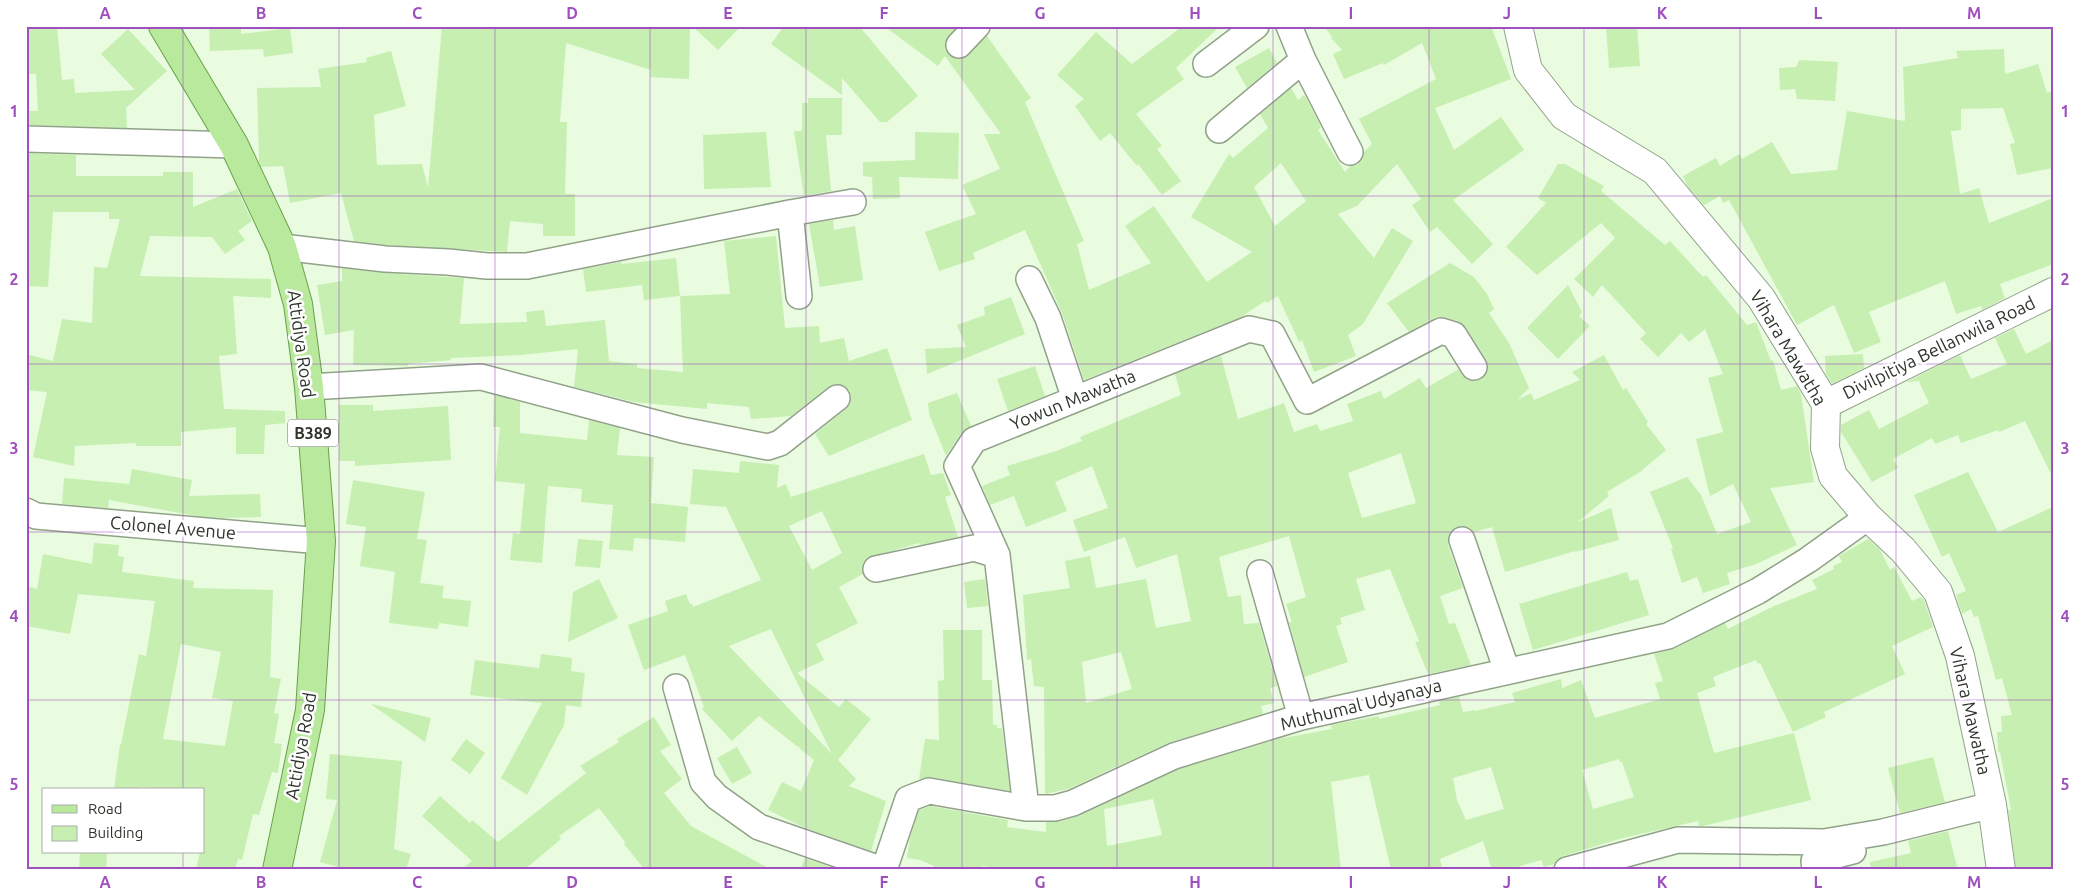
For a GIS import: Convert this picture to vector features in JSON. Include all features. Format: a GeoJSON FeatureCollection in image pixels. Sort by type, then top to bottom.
{"type":"FeatureCollection","features":[{"type":"Feature","properties":{"kind":"main road","name":"Attidiya Road"},"geometry":{"type":"LineString","coordinates":[[162,26],[234,145],[282,246],[298,304],[309,387],[321,540],[310,710],[277,870]]}},
{"type":"Feature","properties":{"kind":"street"},"geometry":{"type":"LineString","coordinates":[[959,44],[977,26]]}},
{"type":"Feature","properties":{"kind":"street"},"geometry":{"type":"LineString","coordinates":[[1206,64],[1256,26]]}},
{"type":"Feature","properties":{"kind":"street"},"geometry":{"type":"LineString","coordinates":[[1289,26],[1303,60],[1350,152]]}},
{"type":"Feature","properties":{"kind":"street","name":"Vihara Mawatha"},"geometry":{"type":"LineString","coordinates":[[1518,26],[1528,70],[1564,116],[1655,171],[1761,298],[1826,404],[1825,448],[1833,476],[1868,517],[1903,550],[1938,592],[1960,656],[1992,812],[2001,870]]}},
{"type":"Feature","properties":{"kind":"street"},"geometry":{"type":"LineString","coordinates":[[1219,130],[1303,60]]}},
{"type":"Feature","properties":{"kind":"street"},"geometry":{"type":"LineString","coordinates":[[26,139],[234,145]]}},
{"type":"Feature","properties":{"kind":"street"},"geometry":{"type":"LineString","coordinates":[[282,246],[385,259],[487,266],[527,266],[790,212],[853,202]]}},
{"type":"Feature","properties":{"kind":"street"},"geometry":{"type":"LineString","coordinates":[[790,212],[799,296]]}},
{"type":"Feature","properties":{"kind":"street"},"geometry":{"type":"LineString","coordinates":[[1029,279],[1048,318],[1075,399]]}},
{"type":"Feature","properties":{"kind":"street","name":"Divilpitiya Bellanwila Road"},"geometry":{"type":"LineString","coordinates":[[1826,404],[2051,296]]}},
{"type":"Feature","properties":{"kind":"street","name":"Yowun Mawatha"},"geometry":{"type":"LineString","coordinates":[[1026,808],[997,554],[957,466],[974,440],[1249,329],[1272,334],[1307,400],[1441,331],[1454,335],[1474,367]]}},
{"type":"Feature","properties":{"kind":"street"},"geometry":{"type":"LineString","coordinates":[[309,387],[481,377],[682,430],[768,447],[780,443],[837,398]]}},
{"type":"Feature","properties":{"kind":"street","name":"Colonel Avenue"},"geometry":{"type":"LineString","coordinates":[[26,512],[36,516],[321,540]]}},
{"type":"Feature","properties":{"kind":"street","name":"Muthumal Udyanaya"},"geometry":{"type":"LineString","coordinates":[[884,870],[908,799],[929,791],[1026,808],[1055,808],[1073,803],[1174,756],[1301,717],[1668,636],[1758,591],[1808,560],[1868,517]]}},
{"type":"Feature","properties":{"kind":"street"},"geometry":{"type":"LineString","coordinates":[[1462,540],[1507,671]]}},
{"type":"Feature","properties":{"kind":"street"},"geometry":{"type":"LineString","coordinates":[[876,569],[974,548],[997,554]]}},
{"type":"Feature","properties":{"kind":"street"},"geometry":{"type":"LineString","coordinates":[[1260,574],[1301,717]]}},
{"type":"Feature","properties":{"kind":"street"},"geometry":{"type":"LineString","coordinates":[[676,687],[703,782],[717,797],[759,827],[884,870]]}},
{"type":"Feature","properties":{"kind":"street"},"geometry":{"type":"LineString","coordinates":[[1567,870],[1678,840],[1824,842],[1992,812]]}},
{"type":"Feature","properties":{"kind":"street"},"geometry":{"type":"LineString","coordinates":[[1815,870],[1814,861],[1992,812]]}},
{"type":"Feature","properties":{"kind":"building"},"geometry":{"type":"Polygon","coordinates":[[[26,26],[57,26],[62,80],[74,79],[75,93],[135,90],[101,54],[128,29],[167,71],[126,108],[127,128],[26,125],[26,111],[38,111],[36,74],[26,74],[26,26]]]}},
{"type":"Feature","properties":{"kind":"building"},"geometry":{"type":"Polygon","coordinates":[[[209,26],[241,26],[241,34],[290,28],[293,53],[264,57],[263,49],[210,51],[209,26]]]}},
{"type":"Feature","properties":{"kind":"building"},"geometry":{"type":"Polygon","coordinates":[[[442,26],[690,26],[689,79],[650,77],[651,70],[566,43],[560,122],[567,122],[565,194],[575,194],[575,236],[543,236],[543,224],[510,221],[507,252],[386,245],[354,241],[341,193],[290,203],[283,166],[261,167],[259,162],[257,88],[321,87],[318,69],[367,62],[366,58],[391,51],[406,106],[374,115],[377,165],[422,164],[428,188],[442,26]]]}},
{"type":"Feature","properties":{"kind":"building"},"geometry":{"type":"Polygon","coordinates":[[[692,26],[741,26],[718,50],[692,26]]]}},
{"type":"Feature","properties":{"kind":"building"},"geometry":{"type":"Polygon","coordinates":[[[784,26],[859,26],[918,96],[887,122],[880,122],[842,78],[842,95],[771,44],[784,26]]]}},
{"type":"Feature","properties":{"kind":"building"},"geometry":{"type":"Polygon","coordinates":[[[884,26],[957,26],[945,42],[945,49],[949,55],[956,59],[963,59],[969,55],[987,36],[1031,98],[1025,102],[1084,241],[1077,244],[1089,290],[1151,263],[1125,226],[1154,206],[1207,282],[1252,252],[1191,217],[1229,154],[1233,158],[1268,128],[1260,114],[1291,88],[1298,100],[1305,96],[1321,127],[1318,130],[1345,172],[1350,166],[1357,165],[1362,160],[1364,152],[1372,144],[1359,119],[1436,79],[1422,43],[1384,65],[1383,63],[1344,79],[1333,54],[1342,50],[1331,38],[1324,26],[1491,26],[1511,79],[1435,108],[1454,150],[1501,117],[1524,150],[1453,200],[1493,244],[1472,264],[1437,227],[1430,232],[1412,205],[1421,199],[1397,164],[1357,206],[1338,214],[1374,258],[1392,228],[1413,241],[1363,324],[1348,335],[1356,356],[1314,372],[1302,340],[1299,342],[1278,296],[1267,303],[1265,301],[1241,317],[1084,380],[1062,313],[1025,230],[973,253],[975,259],[939,271],[925,232],[976,214],[962,185],[1000,169],[984,134],[1001,134],[945,56],[938,66],[884,26]],[[1281,163],[1254,187],[1275,226],[1306,201],[1281,163]]]}},
{"type":"Feature","properties":{"kind":"building"},"geometry":{"type":"Polygon","coordinates":[[[1183,26],[1220,26],[1176,68],[1184,79],[1136,114],[1162,146],[1157,149],[1181,181],[1162,195],[1138,164],[1137,166],[1110,133],[1100,141],[1075,106],[1084,99],[1057,75],[1096,32],[1132,64],[1183,26]]]}},
{"type":"Feature","properties":{"kind":"building"},"geometry":{"type":"Polygon","coordinates":[[[1606,26],[1637,26],[1640,66],[1609,68],[1606,26]]]}},
{"type":"Feature","properties":{"kind":"building"},"geometry":{"type":"Polygon","coordinates":[[[1269,48],[1277,63],[1247,88],[1235,67],[1269,48]]]}},
{"type":"Feature","properties":{"kind":"building"},"geometry":{"type":"Polygon","coordinates":[[[2004,49],[2005,74],[2038,64],[2047,93],[2053,91],[2053,168],[2017,175],[2010,144],[2015,143],[2003,108],[1961,109],[1961,130],[1951,131],[1960,194],[1979,188],[1989,223],[2053,198],[2053,264],[2000,284],[2005,298],[1982,310],[1981,306],[1956,314],[1945,281],[1869,312],[1881,342],[1854,353],[1834,305],[1797,325],[1729,200],[1723,203],[1720,196],[1704,205],[1688,187],[1683,176],[1716,158],[1720,166],[1739,154],[1742,159],[1772,142],[1791,174],[1837,170],[1847,111],[1905,121],[1903,67],[1958,58],[1956,51],[2004,49]]]}},
{"type":"Feature","properties":{"kind":"building"},"geometry":{"type":"Polygon","coordinates":[[[1799,60],[1838,62],[1835,101],[1797,99],[1795,89],[1780,90],[1779,68],[1796,67],[1799,60]]]}},
{"type":"Feature","properties":{"kind":"building"},"geometry":{"type":"Polygon","coordinates":[[[808,98],[842,98],[842,135],[826,135],[831,191],[804,196],[794,131],[802,131],[802,103],[808,103],[808,98]]]}},
{"type":"Feature","properties":{"kind":"building"},"geometry":{"type":"Polygon","coordinates":[[[766,132],[771,187],[704,189],[703,135],[766,132]]]}},
{"type":"Feature","properties":{"kind":"building"},"geometry":{"type":"Polygon","coordinates":[[[915,132],[959,133],[958,179],[899,177],[900,198],[873,199],[872,177],[863,176],[863,162],[915,160],[915,132]]]}},
{"type":"Feature","properties":{"kind":"building"},"geometry":{"type":"Polygon","coordinates":[[[26,153],[76,155],[76,176],[163,176],[163,172],[193,172],[193,207],[237,189],[252,221],[238,231],[245,240],[225,254],[212,237],[150,236],[140,276],[271,279],[271,298],[233,296],[237,354],[219,356],[224,409],[285,411],[285,423],[265,425],[264,454],[236,454],[236,427],[181,432],[181,446],[136,446],[136,443],[75,446],[74,466],[33,457],[47,392],[26,390],[26,354],[53,361],[62,319],[92,323],[94,267],[107,268],[120,219],[109,219],[109,212],[53,212],[48,287],[26,286],[26,153]]]}},
{"type":"Feature","properties":{"kind":"building"},"geometry":{"type":"Polygon","coordinates":[[[1558,164],[1565,164],[1604,186],[1601,191],[1665,245],[1670,241],[1703,277],[1706,275],[1747,325],[1756,322],[1771,361],[1773,360],[1781,390],[1797,386],[1801,394],[1814,482],[1770,488],[1797,545],[1756,564],[1727,573],[1730,584],[1703,593],[1697,577],[1682,583],[1671,549],[1673,548],[1650,492],[1687,477],[1701,495],[1717,534],[1751,522],[1733,484],[1710,496],[1696,439],[1723,432],[1708,378],[1723,374],[1705,329],[1689,342],[1681,333],[1658,357],[1640,339],[1646,333],[1602,285],[1593,297],[1574,279],[1615,238],[1601,223],[1537,275],[1506,247],[1546,203],[1538,198],[1558,164]]]}},
{"type":"Feature","properties":{"kind":"building"},"geometry":{"type":"Polygon","coordinates":[[[833,220],[834,230],[855,226],[863,280],[820,287],[809,224],[833,220]]]}},
{"type":"Feature","properties":{"kind":"building"},"geometry":{"type":"Polygon","coordinates":[[[776,236],[785,328],[819,326],[820,343],[844,338],[849,361],[887,348],[912,420],[829,456],[815,434],[850,404],[851,396],[849,390],[842,385],[834,384],[828,387],[791,416],[751,419],[749,407],[707,403],[707,409],[634,402],[574,387],[578,349],[521,355],[451,358],[451,360],[408,364],[408,366],[353,365],[354,330],[325,335],[317,285],[342,281],[342,268],[384,273],[464,278],[460,324],[527,322],[526,312],[544,310],[546,326],[605,320],[609,361],[637,364],[637,368],[683,372],[680,296],[730,294],[724,241],[776,236]]]}},
{"type":"Feature","properties":{"kind":"building"},"geometry":{"type":"Polygon","coordinates":[[[676,258],[680,296],[644,300],[642,285],[586,292],[583,269],[621,262],[622,264],[676,258]]]}},
{"type":"Feature","properties":{"kind":"building"},"geometry":{"type":"Polygon","coordinates":[[[1450,263],[1474,277],[1487,294],[1494,309],[1489,313],[1509,343],[1529,388],[1517,400],[1531,393],[1534,400],[1580,380],[1572,372],[1604,355],[1623,390],[1626,388],[1648,422],[1646,424],[1666,450],[1640,472],[1607,492],[1609,496],[1578,522],[1611,508],[1619,540],[1505,572],[1492,527],[1474,532],[1464,526],[1452,530],[1448,537],[1448,545],[1463,588],[1440,596],[1449,624],[1455,623],[1471,665],[1428,674],[1415,642],[1419,641],[1390,569],[1356,579],[1365,610],[1340,618],[1342,624],[1336,626],[1348,662],[1304,677],[1289,622],[1292,622],[1286,604],[1306,597],[1289,536],[1219,557],[1228,597],[1241,595],[1244,624],[1259,623],[1277,686],[1270,688],[1274,703],[1261,706],[1263,714],[1170,742],[1068,789],[1045,794],[1044,687],[1034,686],[1031,659],[1027,660],[1023,595],[1070,588],[1065,561],[1090,556],[1096,588],[1146,579],[1156,628],[1191,621],[1177,554],[1136,568],[1125,537],[1084,552],[1073,520],[1108,508],[1092,466],[1055,482],[1067,511],[1026,527],[1014,496],[990,505],[982,486],[1010,475],[1007,466],[1082,441],[1080,437],[1181,395],[1175,374],[1221,356],[1238,419],[1284,403],[1294,432],[1317,424],[1320,431],[1353,421],[1347,404],[1381,391],[1384,399],[1420,378],[1426,388],[1459,369],[1468,380],[1481,379],[1486,374],[1488,366],[1486,359],[1466,327],[1458,321],[1444,317],[1434,318],[1409,332],[1387,303],[1450,263]],[[1401,453],[1348,473],[1362,518],[1416,503],[1401,453]],[[1121,652],[1082,662],[1086,703],[1132,689],[1121,652]]]}},
{"type":"Feature","properties":{"kind":"building"},"geometry":{"type":"Polygon","coordinates":[[[1568,285],[1582,312],[1579,316],[1590,326],[1558,359],[1527,328],[1568,285]]]}},
{"type":"Feature","properties":{"kind":"building"},"geometry":{"type":"Polygon","coordinates":[[[1011,297],[1025,334],[927,374],[925,349],[966,347],[957,325],[985,315],[984,307],[1011,297]]]}},
{"type":"Feature","properties":{"kind":"building"},"geometry":{"type":"Polygon","coordinates":[[[2014,329],[2026,354],[2053,340],[2053,478],[2025,421],[1999,432],[1998,430],[1961,443],[1958,435],[1935,444],[1932,438],[1893,459],[1898,468],[1872,482],[1841,432],[1841,425],[1869,410],[1879,429],[1929,403],[1919,382],[1921,381],[1906,382],[1960,355],[1971,379],[2007,364],[1995,338],[2014,329]]]}},
{"type":"Feature","properties":{"kind":"building"},"geometry":{"type":"Polygon","coordinates":[[[1863,354],[1864,368],[1832,384],[1826,374],[1825,356],[1863,354]]]}},
{"type":"Feature","properties":{"kind":"building"},"geometry":{"type":"Polygon","coordinates":[[[1035,366],[1045,396],[1008,411],[997,379],[1035,366]]]}},
{"type":"Feature","properties":{"kind":"building"},"geometry":{"type":"Polygon","coordinates":[[[957,393],[971,426],[962,432],[946,456],[929,414],[928,403],[957,393]]]}},
{"type":"Feature","properties":{"kind":"building"},"geometry":{"type":"Polygon","coordinates":[[[494,395],[520,402],[520,433],[587,440],[589,420],[620,428],[617,455],[654,457],[651,503],[688,507],[685,542],[634,538],[633,551],[609,549],[613,505],[581,502],[582,489],[548,486],[542,563],[510,560],[513,533],[520,534],[525,484],[495,481],[500,427],[493,427],[494,395]]]}},
{"type":"Feature","properties":{"kind":"building"},"geometry":{"type":"Polygon","coordinates":[[[339,405],[373,405],[373,411],[448,406],[451,460],[355,466],[355,461],[339,461],[339,405]]]}},
{"type":"Feature","properties":{"kind":"building"},"geometry":{"type":"Polygon","coordinates":[[[924,454],[931,475],[943,473],[951,495],[945,497],[958,537],[920,545],[919,543],[867,558],[862,565],[863,574],[839,587],[858,623],[816,644],[824,660],[797,673],[839,707],[846,699],[871,719],[838,760],[856,779],[849,786],[886,801],[871,851],[803,827],[768,810],[782,782],[801,791],[814,760],[799,748],[800,746],[798,747],[759,716],[732,741],[702,709],[704,707],[685,655],[644,670],[628,625],[668,611],[665,601],[686,594],[693,607],[761,580],[726,507],[690,504],[693,469],[739,473],[740,461],[779,465],[777,488],[786,484],[791,497],[924,454]],[[822,511],[789,526],[812,570],[842,553],[822,511]],[[771,629],[729,646],[832,754],[790,668],[771,629]]]}},
{"type":"Feature","properties":{"kind":"building"},"geometry":{"type":"Polygon","coordinates":[[[132,469],[192,480],[189,496],[260,494],[261,517],[221,518],[196,516],[109,500],[108,508],[62,504],[64,478],[129,484],[132,469]]]}},
{"type":"Feature","properties":{"kind":"building"},"geometry":{"type":"Polygon","coordinates":[[[1968,472],[1998,532],[2053,507],[2053,870],[2016,870],[2008,810],[2011,810],[2000,752],[1998,752],[1997,732],[2002,732],[2001,716],[2012,715],[2002,678],[1996,680],[1978,616],[1974,617],[1971,609],[1962,614],[1956,595],[1966,591],[1949,553],[1942,557],[1914,495],[1968,472]]]}},
{"type":"Feature","properties":{"kind":"building"},"geometry":{"type":"Polygon","coordinates":[[[353,480],[425,492],[417,539],[427,540],[420,583],[444,586],[442,598],[471,601],[468,627],[439,623],[438,629],[389,623],[395,572],[360,566],[366,527],[346,524],[353,480]]]}},
{"type":"Feature","properties":{"kind":"building"},"geometry":{"type":"Polygon","coordinates":[[[578,539],[603,541],[600,568],[575,566],[578,539]]]}},
{"type":"Feature","properties":{"kind":"building"},"geometry":{"type":"Polygon","coordinates":[[[1868,539],[1880,550],[1890,570],[1894,567],[1912,601],[1921,597],[1924,600],[1933,627],[1892,646],[1905,674],[1824,712],[1826,717],[1793,732],[1760,663],[1758,664],[1756,660],[1713,677],[1716,686],[1697,693],[1714,753],[1794,733],[1811,800],[1703,826],[1699,826],[1698,821],[1623,838],[1563,856],[1554,864],[1544,867],[1541,860],[1507,870],[1492,870],[1483,841],[1440,859],[1442,867],[1432,870],[1391,870],[1369,775],[1331,782],[1341,870],[1016,870],[982,866],[982,870],[933,870],[934,866],[920,860],[907,858],[910,838],[919,810],[930,806],[1008,820],[1007,827],[1046,832],[1046,822],[1059,822],[1079,816],[1179,769],[1278,739],[1332,729],[1331,725],[1379,716],[1379,719],[1440,705],[1439,701],[1459,697],[1463,712],[1475,711],[1515,702],[1512,693],[1561,679],[1562,688],[1581,680],[1595,718],[1660,699],[1655,683],[1663,681],[1654,654],[1674,649],[1725,623],[1728,629],[1774,606],[1817,589],[1812,580],[1834,569],[1833,566],[1842,562],[1839,556],[1868,539]],[[1619,759],[1582,770],[1593,809],[1634,797],[1622,762],[1619,759]],[[1491,767],[1453,778],[1457,800],[1466,820],[1504,809],[1491,767]],[[1153,799],[1104,809],[1107,846],[1162,835],[1153,799]]]}},
{"type":"Feature","properties":{"kind":"building"},"geometry":{"type":"Polygon","coordinates":[[[94,543],[119,545],[118,556],[124,557],[122,572],[194,581],[193,588],[273,590],[270,677],[281,679],[274,713],[279,714],[274,743],[282,744],[278,773],[272,772],[259,815],[253,814],[242,860],[238,859],[235,870],[196,870],[200,854],[205,854],[205,788],[114,788],[120,744],[139,654],[146,656],[155,601],[78,594],[70,634],[26,626],[26,586],[37,589],[43,554],[92,564],[94,543]],[[181,644],[163,739],[225,746],[233,701],[212,698],[221,652],[181,644]]]}},
{"type":"Feature","properties":{"kind":"building"},"geometry":{"type":"Polygon","coordinates":[[[1627,572],[1630,581],[1638,579],[1649,615],[1533,650],[1519,604],[1627,572]]]}},
{"type":"Feature","properties":{"kind":"building"},"geometry":{"type":"Polygon","coordinates":[[[599,579],[618,618],[568,642],[573,592],[599,579]]]}},
{"type":"Feature","properties":{"kind":"building"},"geometry":{"type":"Polygon","coordinates":[[[985,579],[988,606],[967,608],[964,582],[985,579]]]}},
{"type":"Feature","properties":{"kind":"building"},"geometry":{"type":"Polygon","coordinates":[[[943,630],[982,630],[982,680],[992,680],[993,725],[997,725],[997,728],[1002,728],[1010,791],[931,777],[919,779],[925,739],[939,740],[938,681],[944,680],[943,630]]]}},
{"type":"Feature","properties":{"kind":"building"},"geometry":{"type":"Polygon","coordinates":[[[541,654],[572,658],[571,671],[585,673],[581,707],[566,705],[564,725],[527,795],[501,778],[542,703],[470,695],[475,660],[539,668],[541,654]]]}},
{"type":"Feature","properties":{"kind":"building"},"geometry":{"type":"Polygon","coordinates":[[[372,705],[431,718],[425,742],[372,705]]]}},
{"type":"Feature","properties":{"kind":"building"},"geometry":{"type":"Polygon","coordinates":[[[654,717],[671,745],[660,751],[682,779],[664,793],[691,826],[772,870],[645,870],[599,808],[559,836],[561,839],[524,870],[461,870],[472,861],[422,816],[440,796],[470,823],[472,820],[498,842],[586,773],[580,766],[619,742],[617,739],[654,717]]]}},
{"type":"Feature","properties":{"kind":"building"},"geometry":{"type":"Polygon","coordinates":[[[466,739],[485,753],[470,774],[451,760],[466,739]]]}},
{"type":"Feature","properties":{"kind":"building"},"geometry":{"type":"Polygon","coordinates":[[[737,747],[752,773],[732,784],[717,758],[737,747]]]}},
{"type":"Feature","properties":{"kind":"building"},"geometry":{"type":"Polygon","coordinates":[[[330,754],[402,761],[394,849],[411,854],[406,870],[349,870],[320,862],[337,800],[326,799],[330,754]]]}},
{"type":"Feature","properties":{"kind":"building"},"geometry":{"type":"Polygon","coordinates":[[[1933,757],[1945,802],[1900,813],[1888,768],[1933,757]]]}},
{"type":"Feature","properties":{"kind":"building"},"geometry":{"type":"Polygon","coordinates":[[[1948,831],[1958,870],[1871,870],[1870,862],[1911,853],[1908,841],[1948,831]]]}},
{"type":"Feature","properties":{"kind":"building"},"geometry":{"type":"Polygon","coordinates":[[[80,854],[107,854],[106,870],[79,870],[80,854]]]}},
{"type":"Feature","properties":{"kind":"building"},"geometry":{"type":"Polygon","coordinates":[[[805,858],[838,870],[800,870],[805,858]]]}}]}
